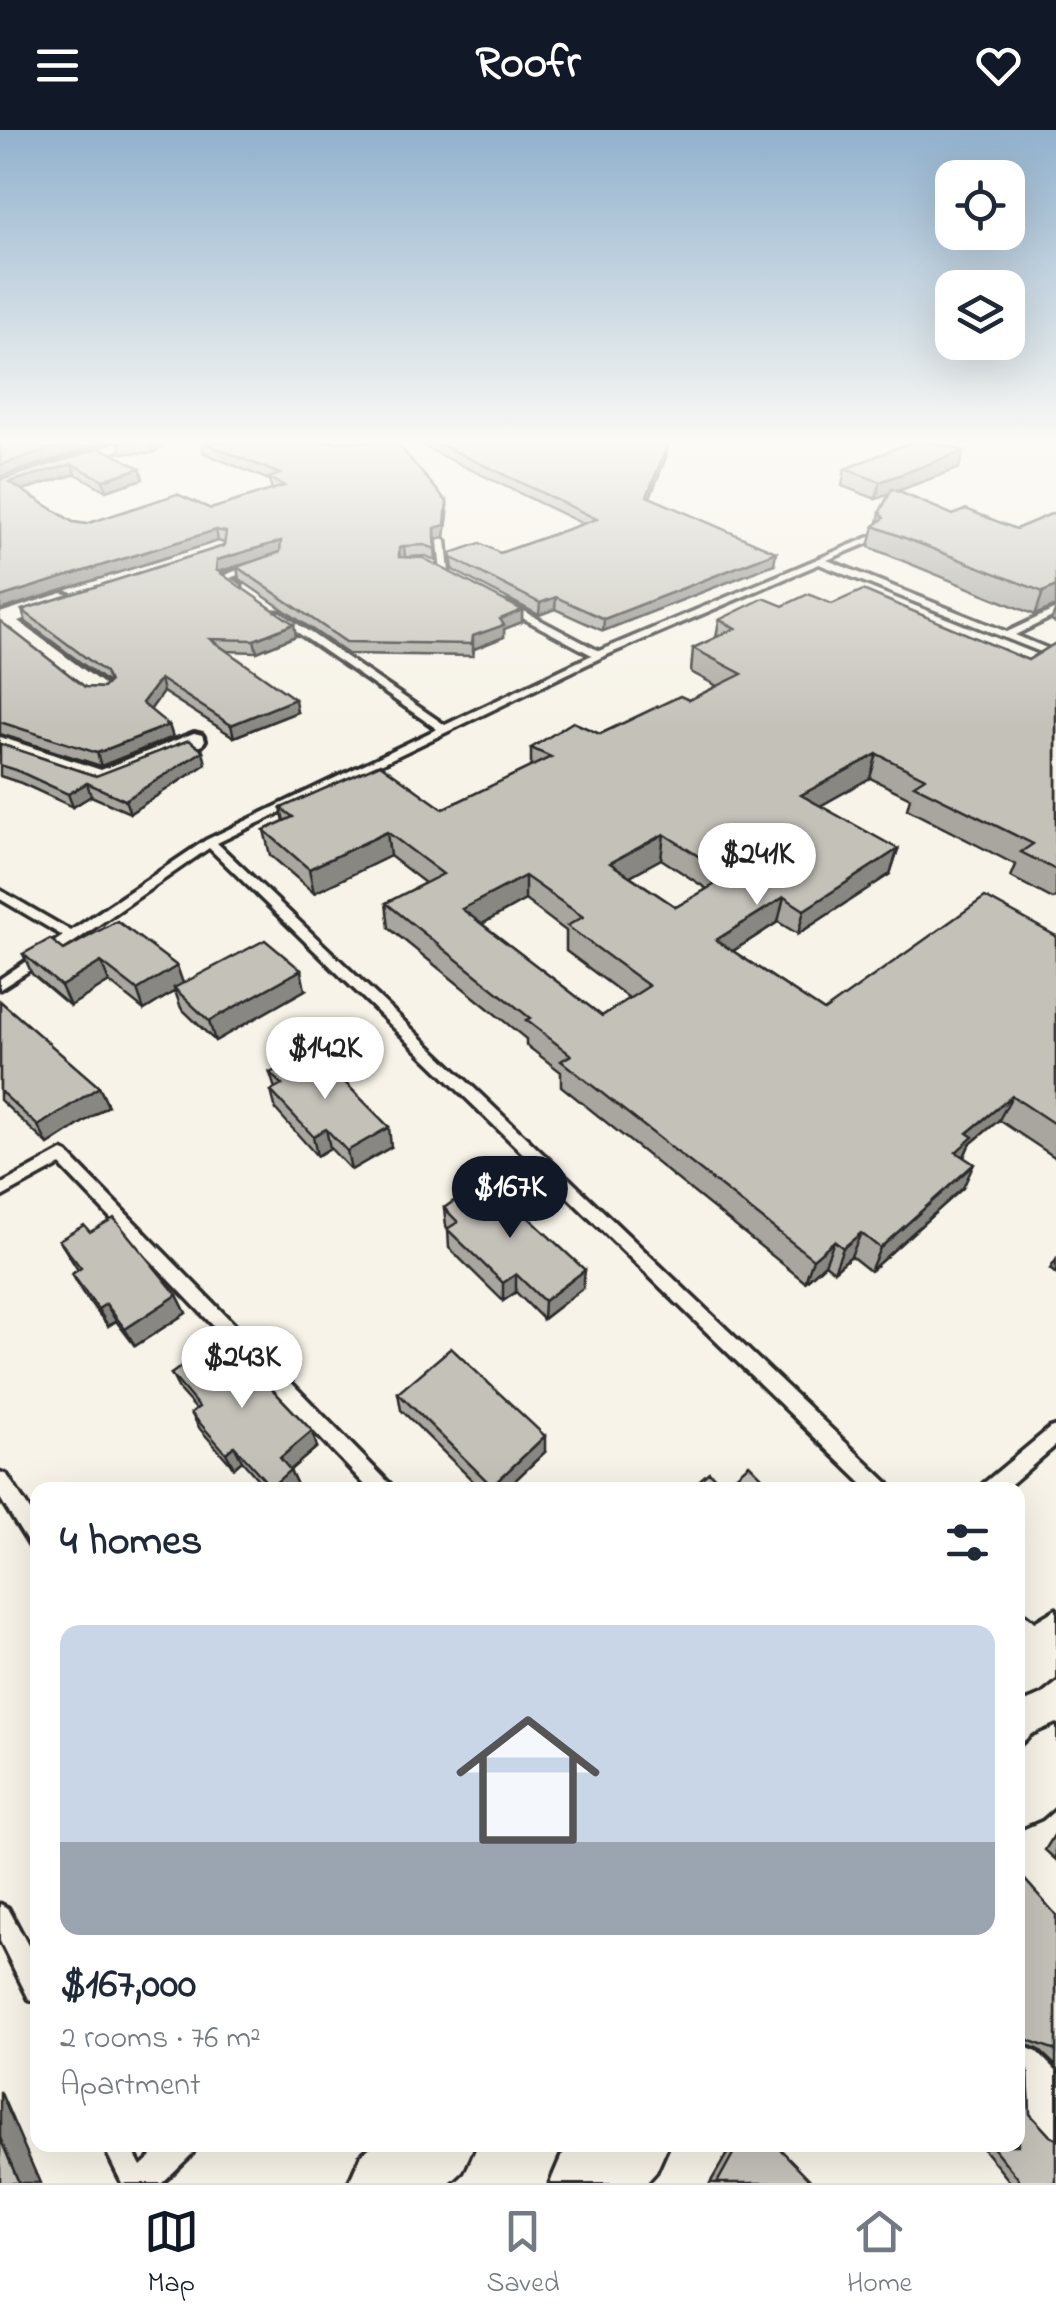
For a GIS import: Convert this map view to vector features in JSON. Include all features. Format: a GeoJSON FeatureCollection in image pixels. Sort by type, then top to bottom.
{"type":"FeatureCollection","features":[{"type":"Feature","properties":{"kind":"main road"},"geometry":{"type":"LineString","coordinates":[[1025,1789],[1056,1760]]}},
{"type":"Feature","properties":{"kind":"main road"},"geometry":{"type":"LineString","coordinates":[[389,2183],[427,2152]]}},
{"type":"Feature","properties":{"kind":"main road"},"geometry":{"type":"LineString","coordinates":[[590,2183],[622,2152]]}},
{"type":"Feature","properties":{"kind":"street"},"geometry":{"type":"LineString","coordinates":[[0,620],[82,594]]}},
{"type":"Feature","properties":{"kind":"street"},"geometry":{"type":"LineString","coordinates":[[0,620],[25,632],[99,692]]}},
{"type":"Feature","properties":{"kind":"street"},"geometry":{"type":"LineString","coordinates":[[0,744],[102,778],[194,740]]}},
{"type":"Feature","properties":{"kind":"street"},"geometry":{"type":"LineString","coordinates":[[1025,2078],[1056,2110]]}},
{"type":"Feature","properties":{"kind":"lane"},"geometry":{"type":"LineString","coordinates":[[0,984],[210,842],[599,655],[872,538]]}},
{"type":"Feature","properties":{"kind":"lane"},"geometry":{"type":"LineString","coordinates":[[442,542],[440,571],[462,582]]}},
{"type":"Feature","properties":{"kind":"lane"},"geometry":{"type":"LineString","coordinates":[[818,560],[1056,655]]}},
{"type":"Feature","properties":{"kind":"lane"},"geometry":{"type":"LineString","coordinates":[[254,598],[224,577],[260,564]]}},
{"type":"Feature","properties":{"kind":"lane"},"geometry":{"type":"LineString","coordinates":[[496,600],[599,655]]}},
{"type":"Feature","properties":{"kind":"lane"},"geometry":{"type":"LineString","coordinates":[[268,608],[443,728]]}},
{"type":"Feature","properties":{"kind":"lane"},"geometry":{"type":"LineString","coordinates":[[1009,635],[1056,612]]}},
{"type":"Feature","properties":{"kind":"lane"},"geometry":{"type":"LineString","coordinates":[[210,842],[874,1482]]}},
{"type":"Feature","properties":{"kind":"lane"},"geometry":{"type":"LineString","coordinates":[[0,894],[73,937]]}},
{"type":"Feature","properties":{"kind":"lane"},"geometry":{"type":"LineString","coordinates":[[0,1192],[62,1157],[375,1482]]}},
{"type":"Feature","properties":{"kind":"lane"},"geometry":{"type":"LineString","coordinates":[[999,1482],[1056,1434]]}},
{"type":"Feature","properties":{"kind":"lane"},"geometry":{"type":"LineString","coordinates":[[0,1481],[30,1528]]}},
{"type":"Feature","properties":{"kind":"lane"},"geometry":{"type":"LineString","coordinates":[[0,1916],[30,1974]]}},
{"type":"Feature","properties":{"kind":"lane"},"geometry":{"type":"LineString","coordinates":[[120,2152],[139,2183],[176,2152]]}},
{"type":"Feature","properties":{"kind":"building"},"geometry":{"type":"Polygon","coordinates":[[[0,538],[191,538],[0,597],[0,538]]]}},
{"type":"Feature","properties":{"kind":"building"},"geometry":{"type":"Polygon","coordinates":[[[225,538],[435,538],[435,549],[425,545],[404,546],[399,548],[399,557],[423,558],[522,610],[500,619],[504,625],[473,636],[472,644],[346,642],[237,567],[280,552],[281,541],[217,560],[216,570],[294,624],[254,640],[210,639],[295,699],[231,725],[160,679],[142,703],[169,725],[97,753],[0,722],[0,621],[85,687],[103,688],[109,682],[105,672],[22,610],[224,546],[225,538]]]}},
{"type":"Feature","properties":{"kind":"building"},"geometry":{"type":"Polygon","coordinates":[[[543,538],[743,538],[776,552],[604,619],[556,597],[540,603],[452,558],[451,553],[480,543],[500,553],[543,538]]]}},
{"type":"Feature","properties":{"kind":"building"},"geometry":{"type":"Polygon","coordinates":[[[904,538],[1056,538],[1056,586],[1043,592],[904,538]]]}},
{"type":"Feature","properties":{"kind":"building"},"geometry":{"type":"Polygon","coordinates":[[[863,590],[1028,660],[1056,643],[1056,870],[1021,852],[1033,844],[914,785],[925,778],[877,754],[801,795],[898,849],[804,910],[784,897],[716,940],[824,1011],[985,897],[1056,936],[1056,1125],[1012,1096],[967,1133],[973,1137],[956,1152],[974,1164],[880,1248],[861,1233],[843,1248],[834,1241],[813,1259],[561,1061],[571,1055],[386,903],[443,874],[387,832],[309,869],[264,830],[293,817],[281,808],[380,764],[443,809],[551,757],[531,748],[573,722],[600,734],[680,696],[689,700],[742,674],[693,648],[736,628],[719,620],[764,598],[783,606],[808,594],[832,604],[863,590]],[[664,834],[610,863],[676,907],[729,876],[664,834]],[[525,876],[462,909],[602,1016],[649,986],[567,926],[583,917],[525,876]]]}},
{"type":"Feature","properties":{"kind":"building"},"geometry":{"type":"Polygon","coordinates":[[[189,740],[203,751],[125,800],[87,783],[68,794],[0,765],[0,744],[96,776],[189,740]]]}},
{"type":"Feature","properties":{"kind":"building"},"geometry":{"type":"Polygon","coordinates":[[[117,921],[177,966],[137,990],[101,962],[61,986],[23,954],[50,939],[64,950],[117,921]]]}},
{"type":"Feature","properties":{"kind":"building"},"geometry":{"type":"Polygon","coordinates":[[[265,940],[301,970],[209,1021],[174,988],[265,940]]]}},
{"type":"Feature","properties":{"kind":"building"},"geometry":{"type":"Polygon","coordinates":[[[0,1001],[99,1087],[38,1126],[0,1091],[0,1001]]]}},
{"type":"Feature","properties":{"kind":"building"},"geometry":{"type":"Polygon","coordinates":[[[313,1050],[389,1127],[347,1151],[326,1129],[313,1136],[271,1091],[282,1085],[270,1073],[313,1050]]]}},
{"type":"Feature","properties":{"kind":"building"},"geometry":{"type":"Polygon","coordinates":[[[486,1178],[585,1270],[544,1301],[516,1274],[503,1283],[447,1229],[458,1222],[444,1208],[486,1178]]]}},
{"type":"Feature","properties":{"kind":"building"},"geometry":{"type":"Polygon","coordinates":[[[114,1218],[177,1295],[125,1329],[106,1304],[98,1309],[72,1274],[81,1268],[59,1240],[84,1225],[90,1232],[114,1218]]]}},
{"type":"Feature","properties":{"kind":"building"},"geometry":{"type":"Polygon","coordinates":[[[229,1344],[312,1431],[280,1458],[290,1470],[277,1482],[266,1482],[234,1446],[226,1453],[191,1413],[199,1407],[171,1374],[197,1355],[204,1363],[229,1344]]]}},
{"type":"Feature","properties":{"kind":"building"},"geometry":{"type":"Polygon","coordinates":[[[451,1348],[545,1436],[496,1482],[488,1482],[398,1393],[451,1348]]]}},
{"type":"Feature","properties":{"kind":"building"},"geometry":{"type":"Polygon","coordinates":[[[749,1464],[767,1482],[729,1482],[749,1464]]]}},
{"type":"Feature","properties":{"kind":"building"},"geometry":{"type":"Polygon","coordinates":[[[709,1472],[720,1482],[697,1482],[709,1472]]]}},
{"type":"Feature","properties":{"kind":"building"},"geometry":{"type":"Polygon","coordinates":[[[1025,1880],[1056,1915],[1056,2052],[1025,2036],[1025,1880]]]}},
{"type":"Feature","properties":{"kind":"building"},"geometry":{"type":"Polygon","coordinates":[[[1028,2073],[1030,2114],[1056,2139],[1056,2183],[1022,2183],[997,2152],[1025,2152],[1028,2073]]]}},
{"type":"Feature","properties":{"kind":"building"},"geometry":{"type":"Polygon","coordinates":[[[0,2138],[19,2183],[0,2183],[0,2138]]]}},
{"type":"Feature","properties":{"kind":"building"},"geometry":{"type":"Polygon","coordinates":[[[734,2152],[783,2152],[813,2183],[717,2183],[734,2152]]]}}]}
